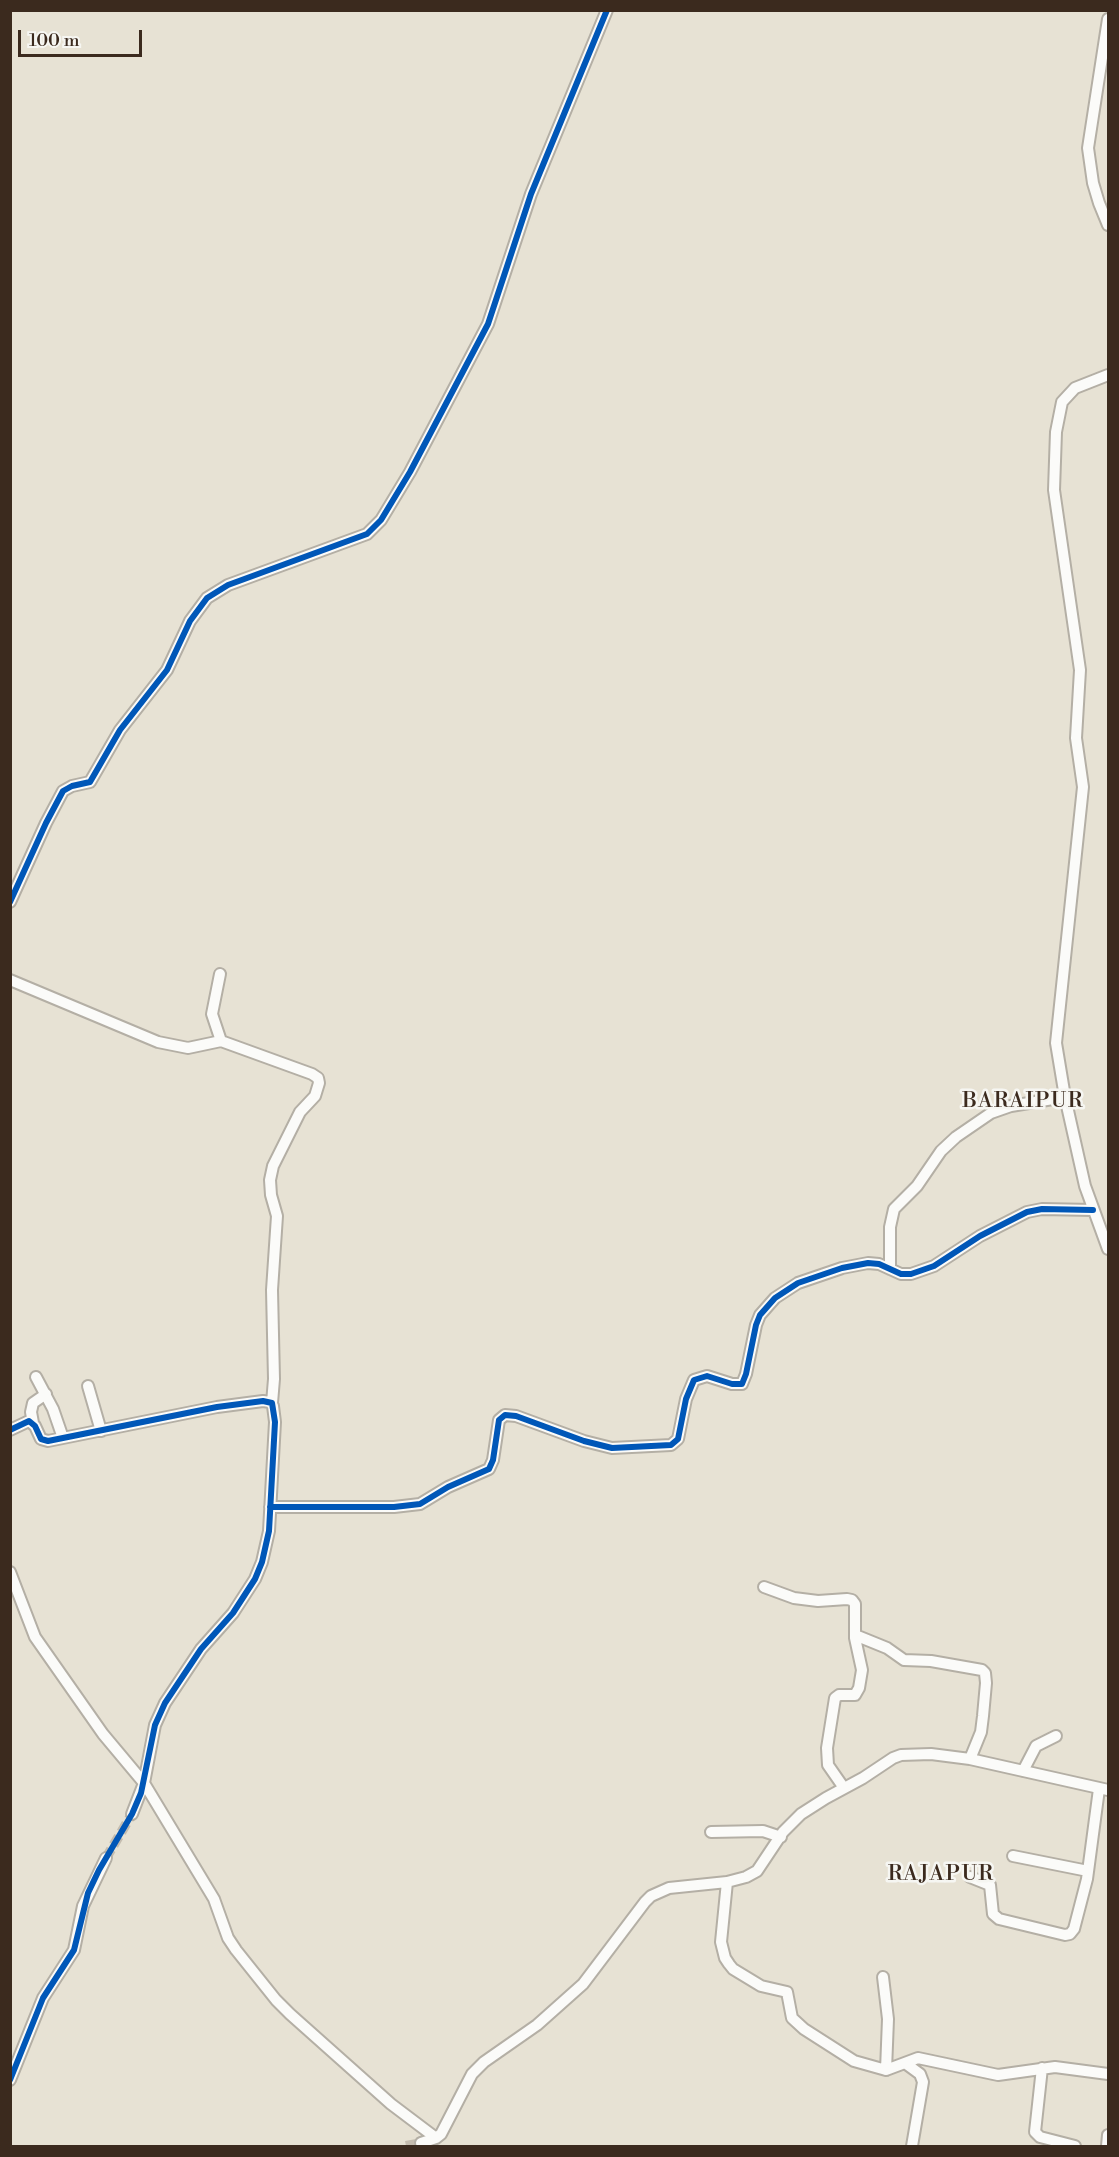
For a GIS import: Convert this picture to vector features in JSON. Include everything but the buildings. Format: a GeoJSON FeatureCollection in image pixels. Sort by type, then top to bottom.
{"type":"FeatureCollection","features":[{"type":"Feature","properties":{"kind":"street"},"geometry":{"type":"LineString","coordinates":[[10,902],[63,791],[72,786],[90,782],[120,730],[167,670],[190,621],[207,598],[222,588],[244,579],[366,534],[375,528],[388,510],[488,324],[531,194],[607,10]]}},
{"type":"Feature","properties":{"kind":"street"},"geometry":{"type":"LineString","coordinates":[[1108,19],[1088,148],[1093,183],[1108,225]]}},
{"type":"Feature","properties":{"kind":"street"},"geometry":{"type":"LineString","coordinates":[[1108,375],[1075,388],[1062,402],[1056,432],[1054,501],[1080,670],[1076,738],[1083,787],[1056,1034],[1065,1097],[1085,1186],[1108,1249]]}},
{"type":"Feature","properties":{"kind":"street"},"geometry":{"type":"LineString","coordinates":[[220,974],[212,1014],[221,1041]]}},
{"type":"Feature","properties":{"kind":"street"},"geometry":{"type":"LineString","coordinates":[[10,980],[158,1042],[188,1047],[221,1041],[312,1074],[318,1078],[319,1083],[315,1096],[300,1112],[287,1136],[273,1166],[270,1180],[271,1195],[277,1216],[272,1290],[274,1379],[270,1508],[266,1548],[255,1579],[233,1613],[201,1649],[165,1703],[155,1725],[144,1783],[132,1814]]}},
{"type":"Feature","properties":{"kind":"street"},"geometry":{"type":"LineString","coordinates":[[890,1269],[890,1227],[894,1209],[917,1186],[941,1151],[956,1137],[991,1113],[1011,1106],[1065,1097]]}},
{"type":"Feature","properties":{"kind":"street"},"geometry":{"type":"LineString","coordinates":[[270,1508],[394,1507],[420,1504],[448,1487],[489,1469],[493,1460],[499,1420],[505,1415],[516,1416],[612,1448],[671,1445],[678,1439],[686,1399],[694,1380],[707,1376],[732,1384],[742,1384],[756,1325],[765,1308],[775,1298],[798,1283],[842,1268],[875,1263],[906,1274],[934,1266],[980,1236],[1027,1212],[1042,1209],[1093,1210]]}},
{"type":"Feature","properties":{"kind":"street"},"geometry":{"type":"LineString","coordinates":[[36,1377],[46,1394],[63,1438]]}},
{"type":"Feature","properties":{"kind":"street"},"geometry":{"type":"LineString","coordinates":[[88,1386],[101,1431]]}},
{"type":"Feature","properties":{"kind":"street"},"geometry":{"type":"LineString","coordinates":[[46,1394],[33,1403],[31,1412],[33,1423],[45,1441],[217,1407],[263,1401],[273,1407]]}},
{"type":"Feature","properties":{"kind":"street"},"geometry":{"type":"LineString","coordinates":[[10,1430],[25,1422],[33,1423]]}},
{"type":"Feature","properties":{"kind":"street"},"geometry":{"type":"LineString","coordinates":[[10,1572],[35,1637],[103,1734],[144,1783],[214,1899],[228,1938],[276,2000],[362,2079],[408,2118],[436,2138]]}},
{"type":"Feature","properties":{"kind":"street"},"geometry":{"type":"LineString","coordinates":[[764,1587],[806,1600],[852,1600],[856,1608],[855,1635],[861,1665],[859,1688],[855,1695],[839,1695],[835,1698],[828,1740],[828,1765],[844,1788]]}},
{"type":"Feature","properties":{"kind":"street"},"geometry":{"type":"LineString","coordinates":[[855,1635],[887,1648],[904,1660],[972,1667],[985,1673],[981,1732],[970,1758]]}},
{"type":"Feature","properties":{"kind":"street"},"geometry":{"type":"LineString","coordinates":[[1023,1771],[1036,1746],[1056,1736]]}},
{"type":"Feature","properties":{"kind":"street"},"geometry":{"type":"LineString","coordinates":[[421,2143],[436,2138],[445,2129],[472,2074],[492,2056],[537,2025],[583,1984],[651,1896],[669,1888],[727,1882],[746,1877],[757,1871],[790,1824],[801,1814],[893,1758],[901,1755],[931,1754],[970,1758],[1104,1790],[1074,1929],[1068,1935],[995,1917],[990,1885],[970,1877]]}},
{"type":"Feature","properties":{"kind":"street"},"geometry":{"type":"LineString","coordinates":[[711,1832],[763,1831],[781,1837]]}},
{"type":"Feature","properties":{"kind":"street"},"geometry":{"type":"LineString","coordinates":[[1013,1856],[1088,1871]]}},
{"type":"Feature","properties":{"kind":"street"},"geometry":{"type":"LineString","coordinates":[[10,2080],[43,1998],[74,1950],[83,1906],[106,1858]]}},
{"type":"Feature","properties":{"kind":"street"},"geometry":{"type":"LineString","coordinates":[[727,1882],[721,1942],[725,1958],[733,1969],[764,1987],[787,1992],[790,2017],[811,2034],[854,2061],[886,2070],[915,2058],[921,2058],[998,2075],[1063,2067],[1108,2074]]}},
{"type":"Feature","properties":{"kind":"street"},"geometry":{"type":"LineString","coordinates":[[883,1977],[888,2019],[886,2070]]}},
{"type":"Feature","properties":{"kind":"street"},"geometry":{"type":"LineString","coordinates":[[905,2063],[920,2074],[923,2082],[912,2146]]}},
{"type":"Feature","properties":{"kind":"street"},"geometry":{"type":"LineString","coordinates":[[1042,2068],[1035,2132],[1040,2137],[1075,2146]]}},
{"type":"Feature","properties":{"kind":"street"},"geometry":{"type":"LineString","coordinates":[[1107,2146],[1108,2135]]}},
{"type":"Feature","properties":{"kind":"tunnel"},"geometry":{"type":"LineString","coordinates":[[106,1858],[132,1814]]}},
{"type":"Feature","properties":{"kind":"tunnel"},"geometry":{"type":"LineString","coordinates":[[406,2146],[421,2143]]}},
{"type":"Feature","properties":{"kind":"cycle path"},"geometry":{"type":"LineString","coordinates":[[10,902],[63,791],[72,786],[90,782],[120,730],[167,670],[190,621],[207,598],[228,585],[367,534],[381,520],[410,472],[488,324],[531,194],[607,10]]}},
{"type":"Feature","properties":{"kind":"cycle path"},"geometry":{"type":"LineString","coordinates":[[270,1507],[394,1507],[420,1504],[448,1487],[489,1469],[493,1460],[499,1420],[505,1415],[516,1416],[584,1441],[612,1448],[671,1445],[678,1439],[686,1399],[694,1380],[707,1376],[732,1384],[742,1384],[760,1315],[775,1298],[798,1283],[842,1268],[868,1263],[879,1264],[901,1274],[911,1274],[934,1266],[980,1236],[1027,1212],[1042,1209],[1093,1210]]}},
{"type":"Feature","properties":{"kind":"cycle path"},"geometry":{"type":"LineString","coordinates":[[10,1430],[29,1421],[35,1426],[41,1439],[48,1441],[217,1407],[263,1401],[272,1403],[275,1422],[269,1531],[262,1562],[255,1579],[233,1613],[201,1649],[165,1703],[155,1725],[141,1793],[132,1814],[88,1893],[74,1950],[43,1998],[10,2080]]}},
{"type":"Feature","properties":{"kind":"district","name":"BARAIPUR"},"geometry":{"type":"Point","coordinates":[1023,1102]}},
{"type":"Feature","properties":{"kind":"district","name":"RAJAPUR"},"geometry":{"type":"Point","coordinates":[941,1875]}}]}
